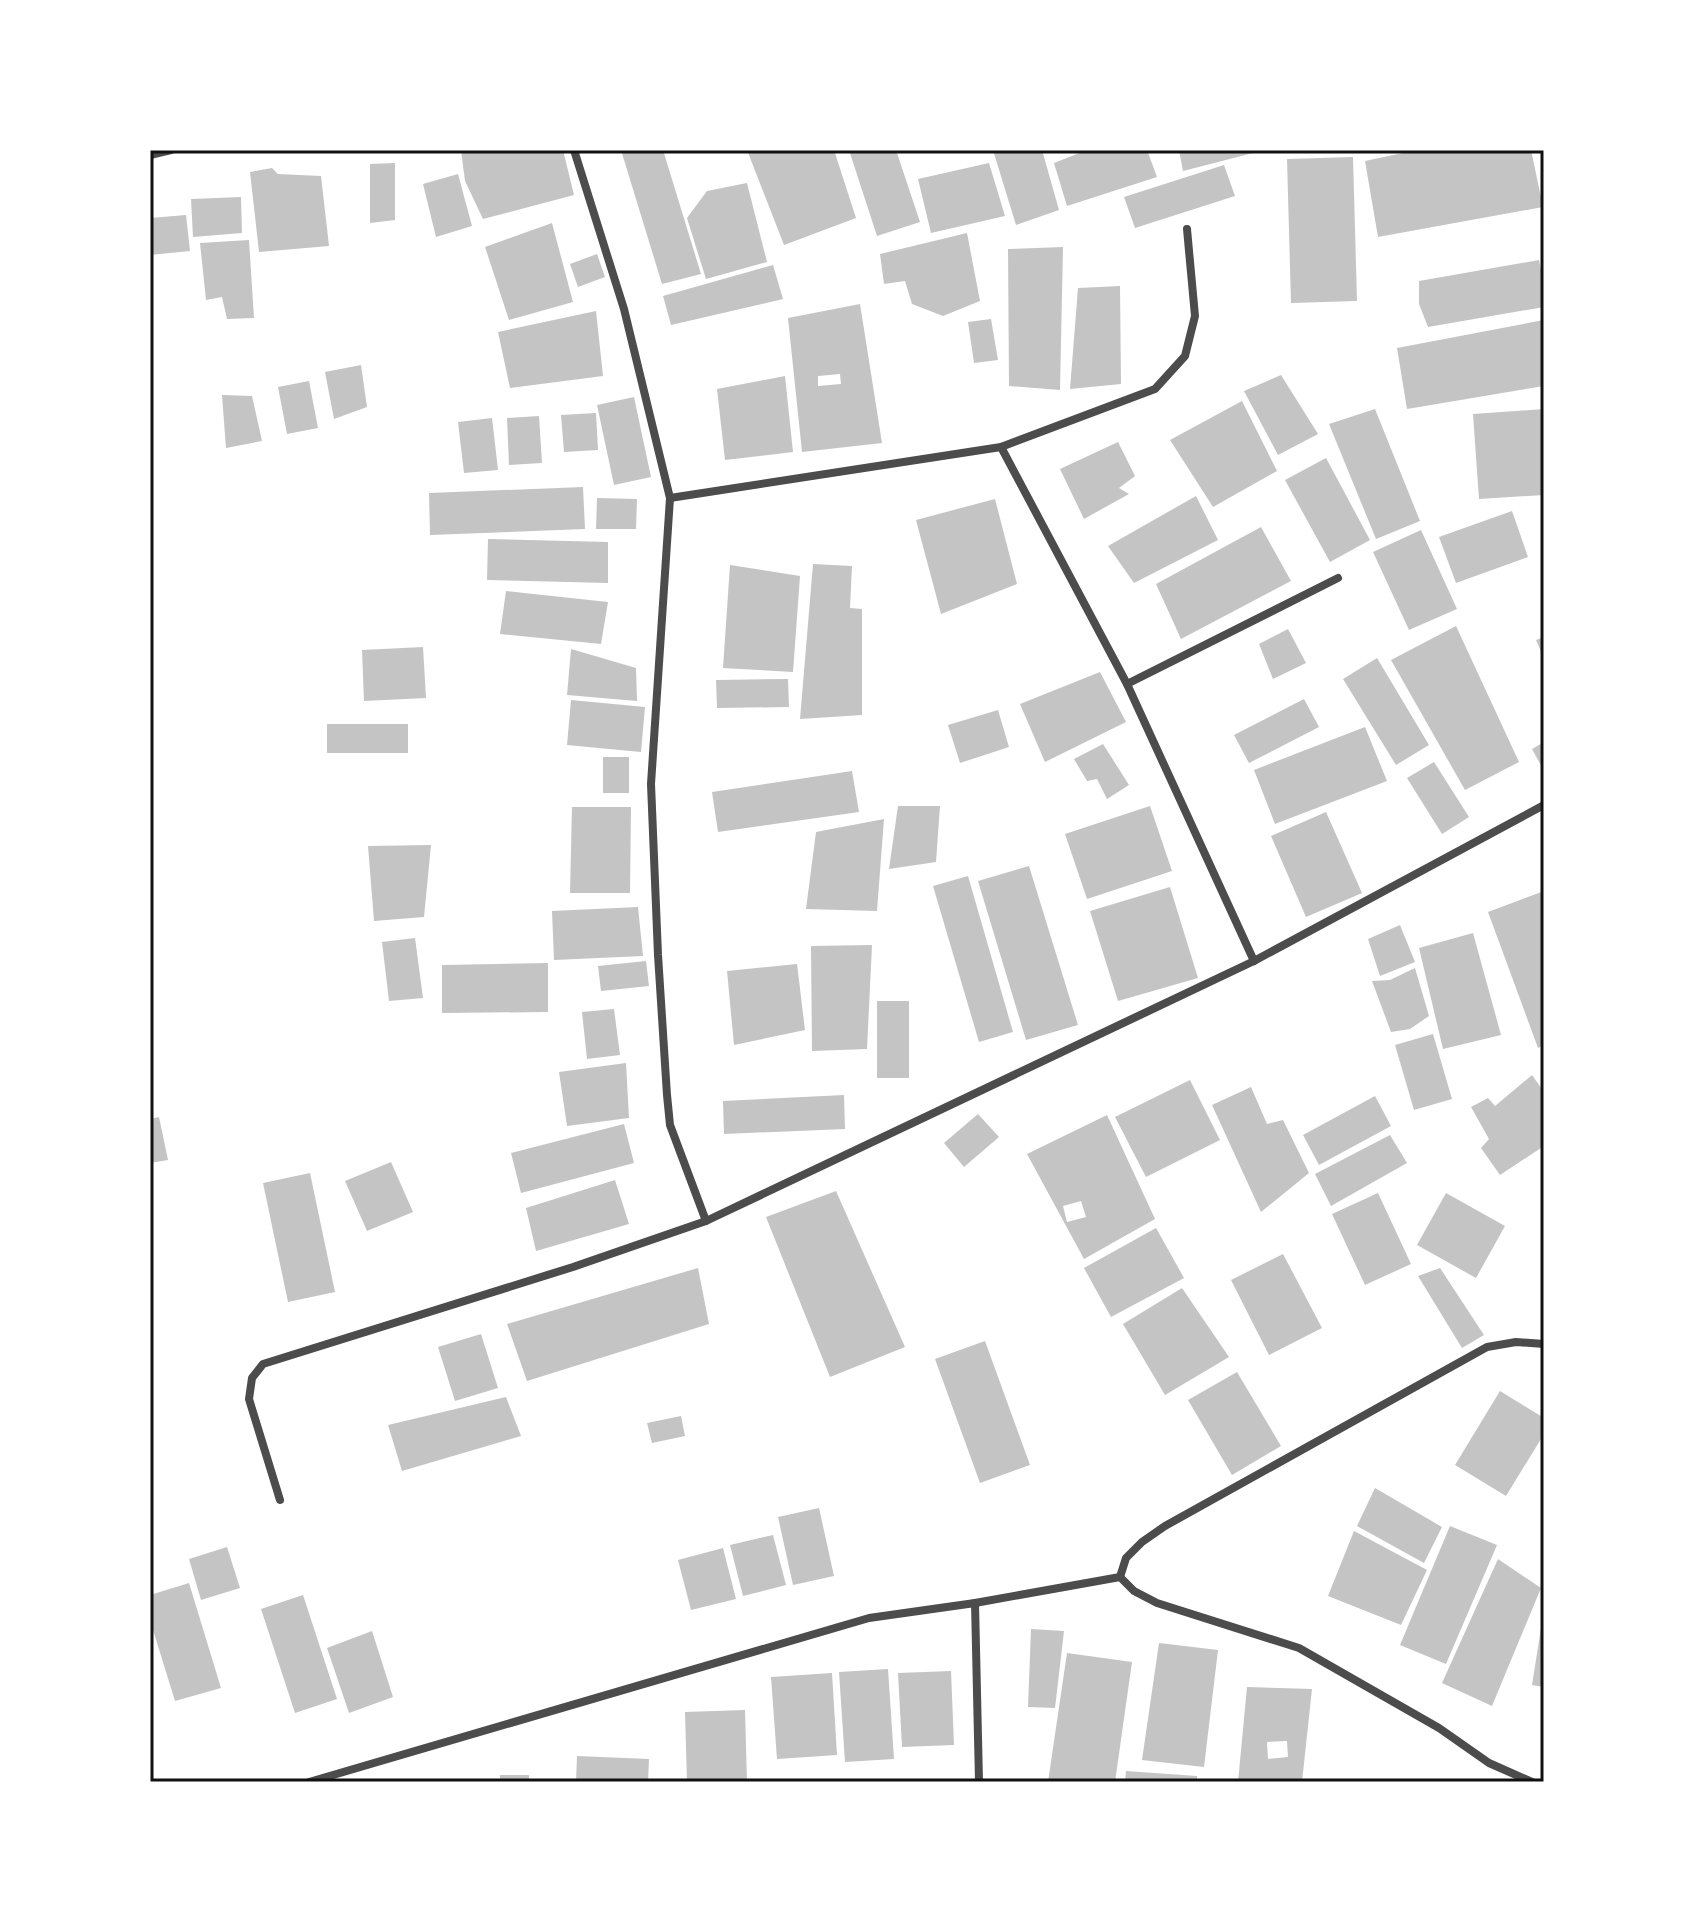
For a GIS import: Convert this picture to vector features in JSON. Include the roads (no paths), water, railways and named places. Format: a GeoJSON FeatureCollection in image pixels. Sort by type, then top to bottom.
{"type":"FeatureCollection","features":[{"type":"Feature","properties":{"kind":"street"},"geometry":{"type":"LineString","coordinates":[[150,155],[171,150]]}},
{"type":"Feature","properties":{"kind":"street"},"geometry":{"type":"LineString","coordinates":[[574,150],[624,309],[670,498],[651,784],[657,939],[670,1125],[706,1221]]}},
{"type":"Feature","properties":{"kind":"street"},"geometry":{"type":"LineString","coordinates":[[670,498],[1001,447],[1155,389],[1185,356],[1195,316],[1187,229]]}},
{"type":"Feature","properties":{"kind":"street"},"geometry":{"type":"LineString","coordinates":[[1001,447],[1127,684],[1254,961]]}},
{"type":"Feature","properties":{"kind":"street"},"geometry":{"type":"LineString","coordinates":[[1127,684],[1338,578]]}},
{"type":"Feature","properties":{"kind":"street"},"geometry":{"type":"LineString","coordinates":[[280,1500],[249,1399],[252,1378],[263,1364],[573,1267],[706,1221],[1254,961],[1544,805]]}},
{"type":"Feature","properties":{"kind":"street"},"geometry":{"type":"LineString","coordinates":[[1120,1577],[1126,1558],[1165,1526],[1487,1347],[1516,1342],[1544,1344]]}},
{"type":"Feature","properties":{"kind":"street"},"geometry":{"type":"LineString","coordinates":[[309,1782],[869,1618],[1120,1577]]}},
{"type":"Feature","properties":{"kind":"street"},"geometry":{"type":"LineString","coordinates":[[1120,1577],[1134,1591],[1157,1603],[1299,1648],[1439,1728],[1489,1763],[1532,1782]]}},
{"type":"Feature","properties":{"kind":"street"},"geometry":{"type":"LineString","coordinates":[[975,1603],[979,1782]]}}]}
